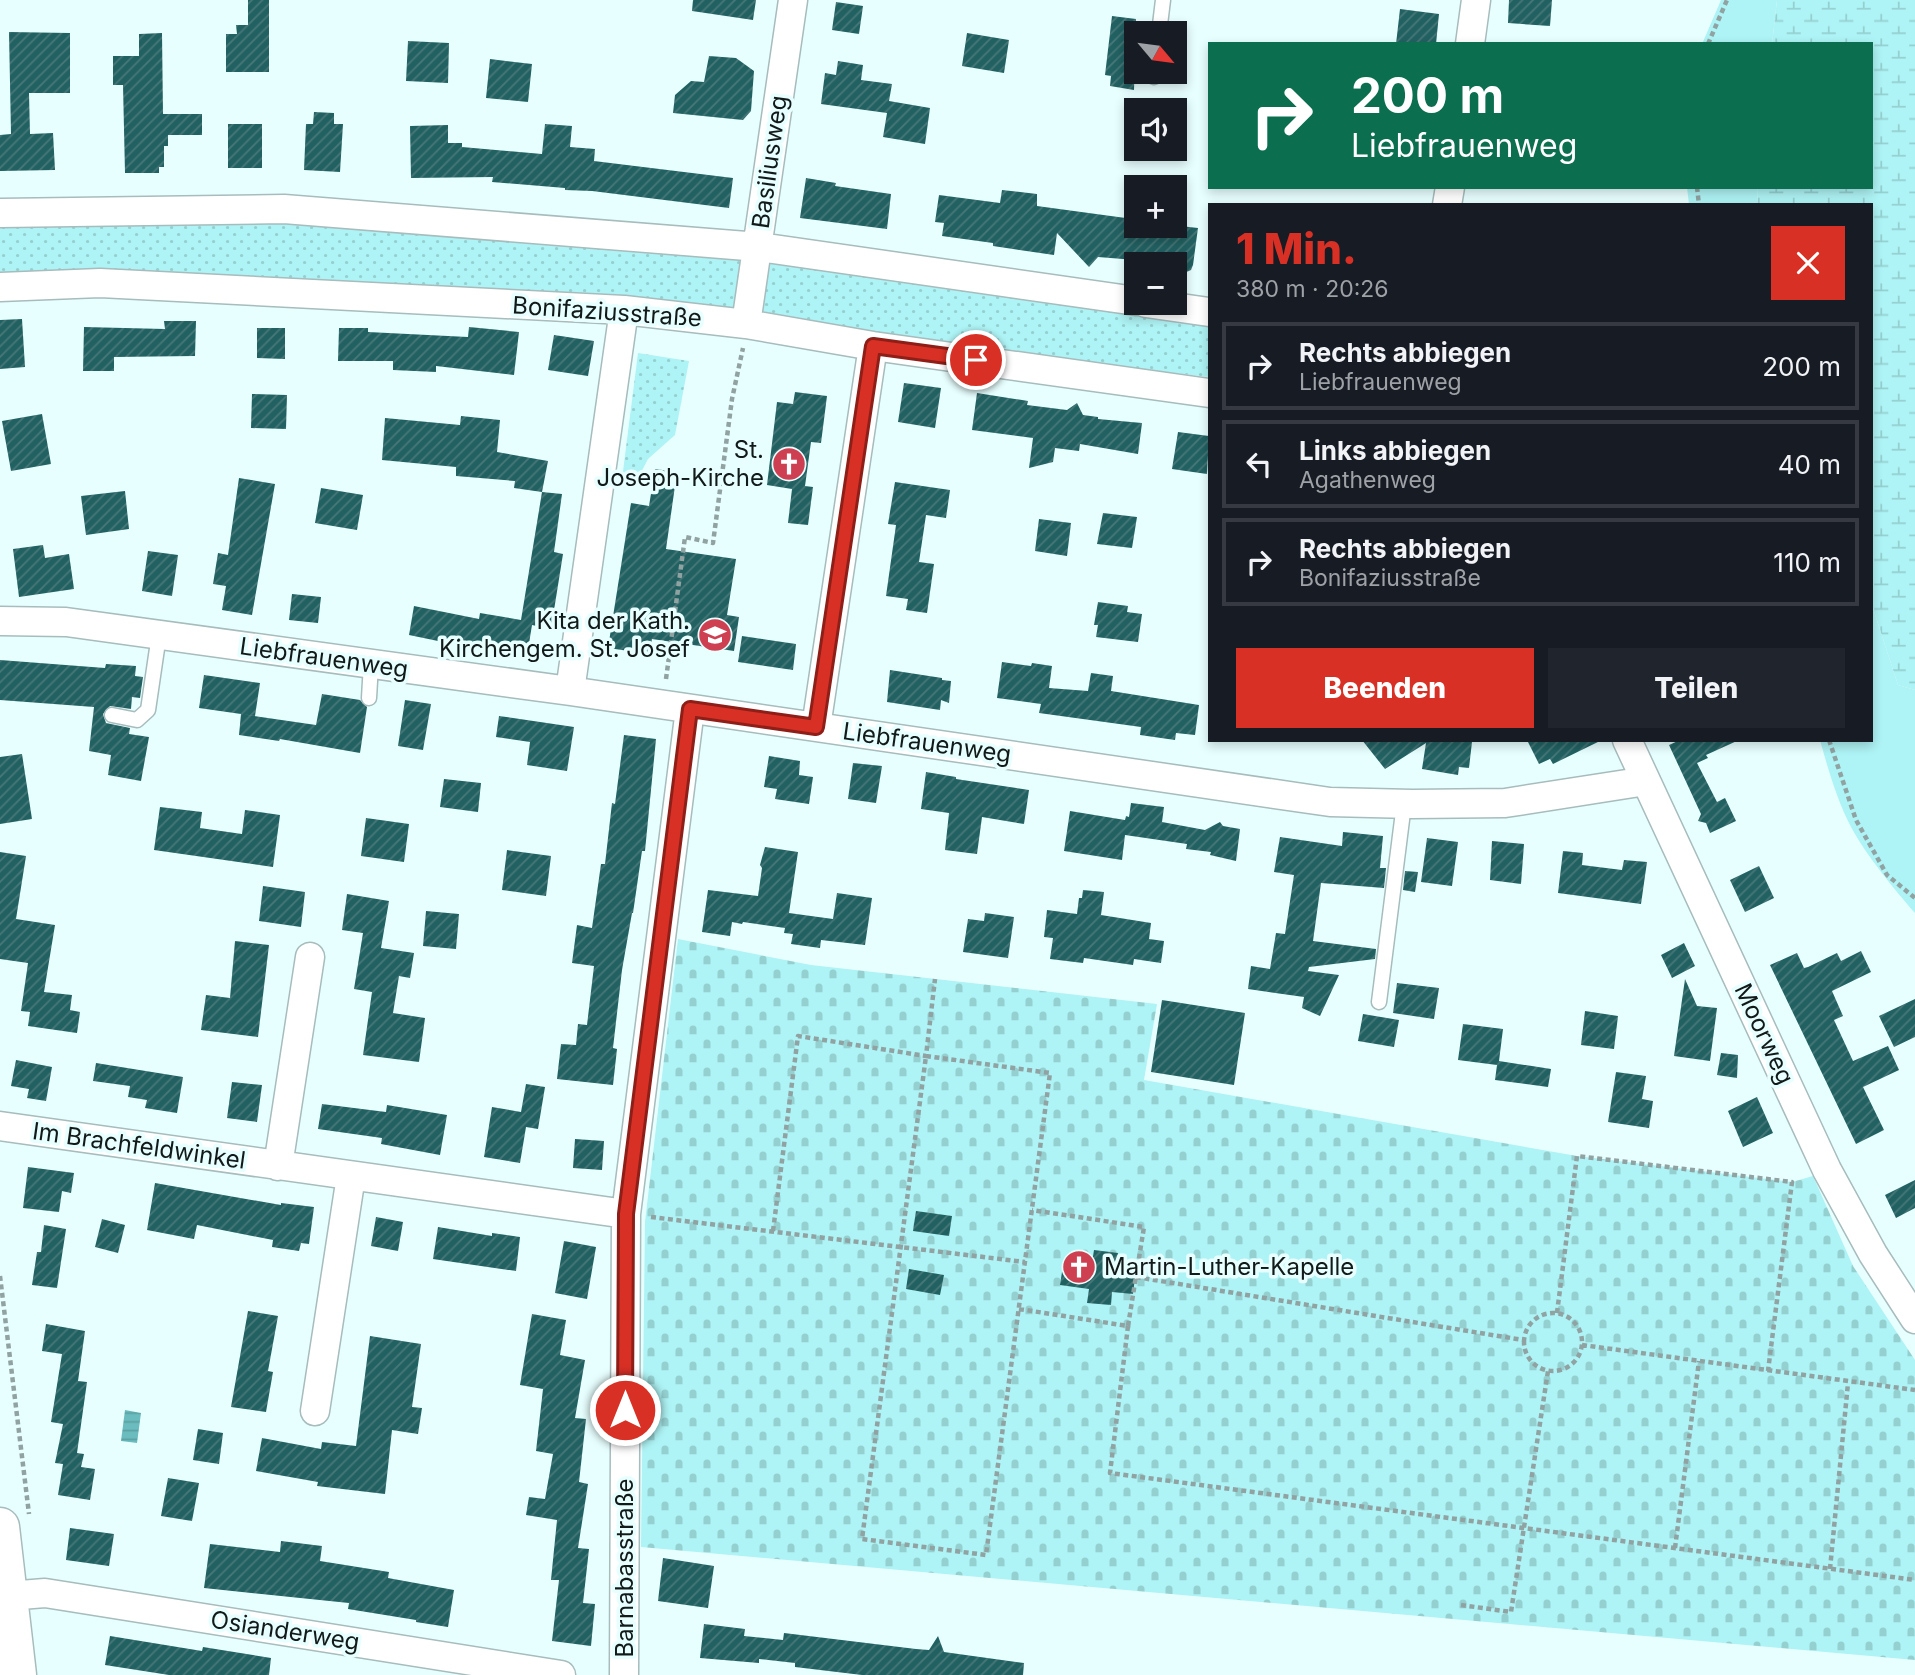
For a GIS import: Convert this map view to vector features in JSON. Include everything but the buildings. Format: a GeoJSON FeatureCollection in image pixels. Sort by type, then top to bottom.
{"type":"FeatureCollection","features":[{"type":"Feature","properties":{"kind":"main road"},"geometry":{"type":"LineString","coordinates":[[10,1654],[8,1596],[15,1526]]}},
{"type":"Feature","properties":{"kind":"street","name":"Basiliusweg"},"geometry":{"type":"LineString","coordinates":[[746,324],[793,0]]}},
{"type":"Feature","properties":{"kind":"street"},"geometry":{"type":"LineString","coordinates":[[1470,42],[1476,0]]}},
{"type":"Feature","properties":{"kind":"street"},"geometry":{"type":"LineString","coordinates":[[0,213],[284,209],[758,247],[1124,299]]}},
{"type":"Feature","properties":{"kind":"street","name":"Bonifaziusstraße"},"geometry":{"type":"LineString","coordinates":[[0,287],[100,283],[624,310],[746,324],[873,346],[1208,393]]}},
{"type":"Feature","properties":{"kind":"street"},"geometry":{"type":"LineString","coordinates":[[1187,309],[1208,312]]}},
{"type":"Feature","properties":{"kind":"street"},"geometry":{"type":"LineString","coordinates":[[570,691],[624,310]]}},
{"type":"Feature","properties":{"kind":"street"},"geometry":{"type":"LineString","coordinates":[[816,727],[873,346]]}},
{"type":"Feature","properties":{"kind":"street","name":"Liebfrauenweg"},"geometry":{"type":"LineString","coordinates":[[0,621],[66,622],[570,691],[1330,802],[1505,803],[1646,781]]}},
{"type":"Feature","properties":{"kind":"street","name":"Barnabasstraße"},"geometry":{"type":"LineString","coordinates":[[624,1675],[626,1214],[690,709]]}},
{"type":"Feature","properties":{"kind":"street","name":"Moorweg"},"geometry":{"type":"LineString","coordinates":[[1628,742],[1827,1170],[1873,1254],[1915,1319]]}},
{"type":"Feature","properties":{"kind":"street","name":"Im Brachfeldwinkel"},"geometry":{"type":"LineString","coordinates":[[278,1166],[310,957]]}},
{"type":"Feature","properties":{"kind":"street","name":"Im Brachfeldwinkel"},"geometry":{"type":"LineString","coordinates":[[0,1126],[626,1214]]}},
{"type":"Feature","properties":{"kind":"street"},"geometry":{"type":"LineString","coordinates":[[315,1410],[351,1176]]}},
{"type":"Feature","properties":{"kind":"street","name":"Osianderweg"},"geometry":{"type":"LineString","coordinates":[[8,1596],[44,1593],[561,1675]]}},
{"type":"Feature","properties":{"kind":"lane"},"geometry":{"type":"LineString","coordinates":[[1160,21],[1163,0]]}},
{"type":"Feature","properties":{"kind":"lane"},"geometry":{"type":"LineString","coordinates":[[112,715],[137,720],[148,710],[159,635]]}},
{"type":"Feature","properties":{"kind":"lane"},"geometry":{"type":"LineString","coordinates":[[369,698],[371,664]]}},
{"type":"Feature","properties":{"kind":"lane"},"geometry":{"type":"LineString","coordinates":[[1379,1002],[1404,804]]}},
{"type":"Feature","properties":{"kind":"path"},"geometry":{"type":"LineString","coordinates":[[1709,42],[1727,0]]}},
{"type":"Feature","properties":{"kind":"path"},"geometry":{"type":"LineString","coordinates":[[662,705],[685,537],[713,543],[732,399],[746,324]]}},
{"type":"Feature","properties":{"kind":"path"},"geometry":{"type":"LineString","coordinates":[[1830,742],[1856,820],[1887,875],[1915,898]]}},
{"type":"Feature","properties":{"kind":"path"},"geometry":{"type":"LineString","coordinates":[[773,1231],[798,1036],[926,1056],[1050,1073],[986,1555],[862,1539],[926,1056],[935,979]]}},
{"type":"Feature","properties":{"kind":"path"},"geometry":{"type":"LineString","coordinates":[[1557,1313],[1577,1156],[1792,1182],[1768,1371]]}},
{"type":"Feature","properties":{"kind":"path"},"geometry":{"type":"LineString","coordinates":[[1032,1210],[1144,1227],[1128,1326],[1110,1473],[1915,1580]]}},
{"type":"Feature","properties":{"kind":"path"},"geometry":{"type":"LineString","coordinates":[[626,1214],[1025,1262]]}},
{"type":"Feature","properties":{"kind":"path"},"geometry":{"type":"LineString","coordinates":[[0,1276],[15,1526]]}},
{"type":"Feature","properties":{"kind":"path"},"geometry":{"type":"LineString","coordinates":[[1136,1277],[1523,1340]]}},
{"type":"Feature","properties":{"kind":"path"},"geometry":{"type":"LineString","coordinates":[[1019,1309],[1128,1326]]}},
{"type":"Feature","properties":{"kind":"path"},"geometry":{"type":"LineString","coordinates":[[1548,1313],[1557,1313],[1573,1321],[1581,1336],[1582,1345],[1579,1354],[1566,1368],[1548,1371],[1532,1364],[1527,1357],[1523,1340],[1531,1322],[1548,1313]]}},
{"type":"Feature","properties":{"kind":"path"},"geometry":{"type":"LineString","coordinates":[[1582,1345],[1915,1390]]}},
{"type":"Feature","properties":{"kind":"path"},"geometry":{"type":"LineString","coordinates":[[1675,1548],[1699,1360]]}},
{"type":"Feature","properties":{"kind":"path"},"geometry":{"type":"LineString","coordinates":[[1461,1605],[1511,1612],[1548,1371]]}},
{"type":"Feature","properties":{"kind":"path"},"geometry":{"type":"LineString","coordinates":[[1830,1569],[1848,1383]]}},
{"type":"Feature","properties":{"kind":"green space"},"geometry":{"type":"Polygon","coordinates":[[[1721,0],[1777,0],[1772,42],[1703,42],[1721,0]]]}},
{"type":"Feature","properties":{"kind":"green space"},"geometry":{"type":"Polygon","coordinates":[[[1777,0],[1915,0],[1915,690],[1898,685],[1873,608],[1873,203],[1757,203],[1758,189],[1873,189],[1873,42],[1772,42],[1777,0]]]}},
{"type":"Feature","properties":{"kind":"green space"},"geometry":{"type":"Polygon","coordinates":[[[1687,189],[1758,189],[1757,203],[1689,203],[1687,189]]]}},
{"type":"Feature","properties":{"kind":"green space"},"geometry":{"type":"Polygon","coordinates":[[[286,216],[773,255],[1124,309],[1124,315],[1163,315],[1208,322],[1208,377],[871,339],[0,280],[0,220],[286,216]]]}},
{"type":"Feature","properties":{"kind":"green space"},"geometry":{"type":"Polygon","coordinates":[[[638,353],[689,361],[675,435],[648,459],[633,488],[621,487],[638,353]]]}},
{"type":"Feature","properties":{"kind":"green space"},"geometry":{"type":"Polygon","coordinates":[[[1873,608],[1898,685],[1915,690],[1915,913],[1889,883],[1857,838],[1830,773],[1821,742],[1873,742],[1873,608]]]}},
{"type":"Feature","properties":{"kind":"green space"},"geometry":{"type":"Polygon","coordinates":[[[678,939],[811,965],[1157,1004],[1144,1080],[1577,1156],[1792,1182],[1813,1176],[1853,1266],[1915,1360],[1915,1660],[641,1547],[645,1222],[678,939]]]}},
{"type":"Feature","properties":{"kind":"shaded area"},"geometry":{"type":"Polygon","coordinates":[[[125,1410],[141,1413],[137,1443],[121,1441],[125,1410]]]}},
{"type":"Feature","properties":{"kind":"place","name":"St. Joseph-Kirche"},"geometry":{"type":"Point","coordinates":[789,464]}},
{"type":"Feature","properties":{"kind":"place","name":"Kita der Kath. Kirchengem. St. Josef"},"geometry":{"type":"Point","coordinates":[715,635]}},
{"type":"Feature","properties":{"kind":"place","name":"Martin-Luther-Kapelle"},"geometry":{"type":"Point","coordinates":[1079,1267]}},
{"type":"Feature","properties":{"kind":"route"},"geometry":{"type":"LineString","coordinates":[[625,1410],[626,1214],[690,709],[816,727],[873,346],[976,360]]}}]}
